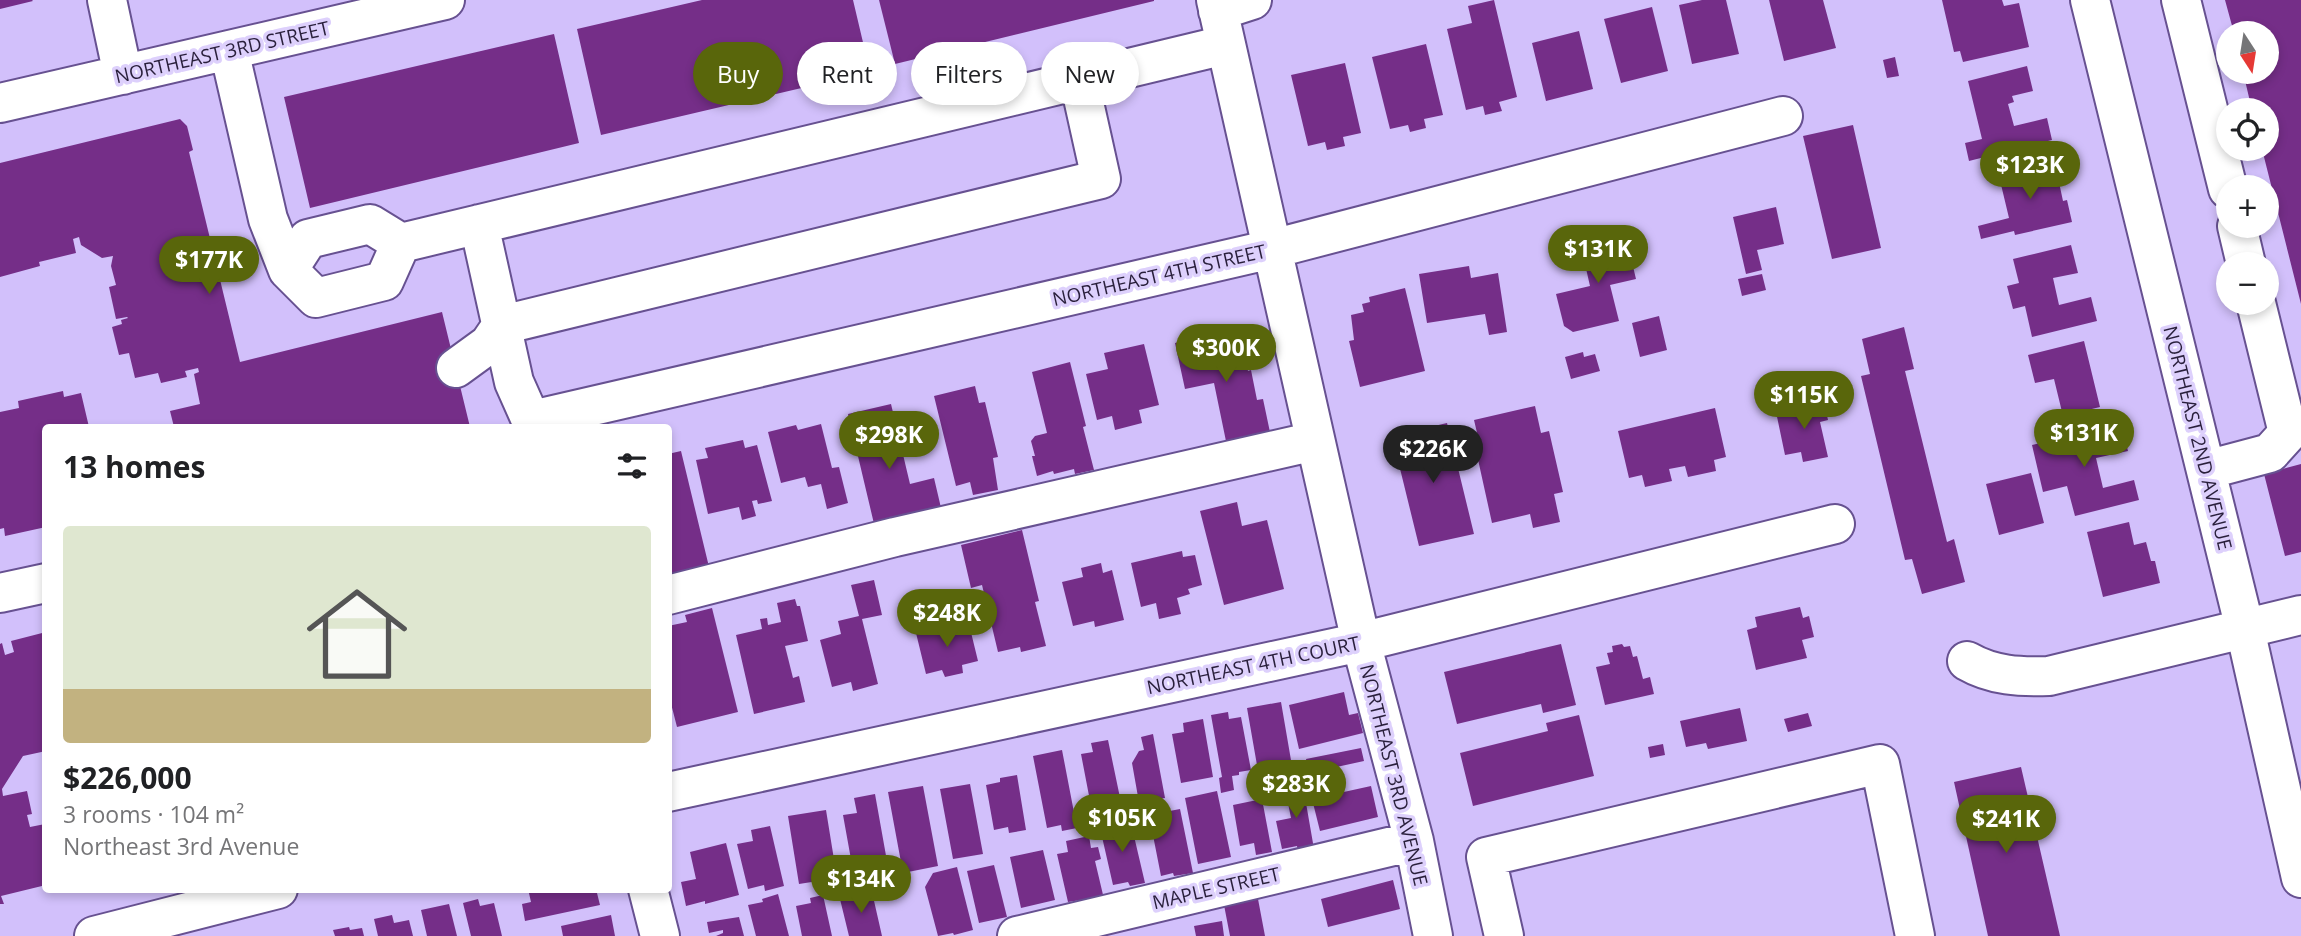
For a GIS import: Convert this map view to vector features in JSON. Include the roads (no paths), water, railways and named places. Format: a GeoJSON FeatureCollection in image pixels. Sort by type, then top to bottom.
{"type":"FeatureCollection","features":[{"type":"Feature","properties":{"kind":"street"},"geometry":{"type":"LineString","coordinates":[[107,0],[123,75]]}},
{"type":"Feature","properties":{"kind":"street","name":"NORTHEAST 3RD STREET"},"geometry":{"type":"LineString","coordinates":[[0,103],[229,50],[374,8],[444,0]]}},
{"type":"Feature","properties":{"kind":"street","name":"NORTHEAST 2ND AVENUE"},"geometry":{"type":"LineString","coordinates":[[2090,0],[2245,629],[2301,878]]}},
{"type":"Feature","properties":{"kind":"street"},"geometry":{"type":"LineString","coordinates":[[2181,0],[2225,175]]}},
{"type":"Feature","properties":{"kind":"street"},"geometry":{"type":"LineString","coordinates":[[1139,53],[1228,14]]}},
{"type":"Feature","properties":{"kind":"street","name":"NORTHEAST 3RD AVENUE"},"geometry":{"type":"LineString","coordinates":[[1228,14],[1272,249],[1360,642],[1414,841],[1433,936]]}},
{"type":"Feature","properties":{"kind":"street"},"geometry":{"type":"LineString","coordinates":[[229,50],[268,219],[288,270],[316,298],[384,281],[401,243]]}},
{"type":"Feature","properties":{"kind":"street"},"geometry":{"type":"LineString","coordinates":[[288,270],[308,239],[370,225],[401,243],[1041,89]]}},
{"type":"Feature","properties":{"kind":"street"},"geometry":{"type":"LineString","coordinates":[[456,368],[489,345],[502,325],[1101,179],[1085,105]]}},
{"type":"Feature","properties":{"kind":"street","name":"NORTHEAST 4TH STREET"},"geometry":{"type":"LineString","coordinates":[[533,423],[1272,249],[1783,116]]}},
{"type":"Feature","properties":{"kind":"street"},"geometry":{"type":"LineString","coordinates":[[479,224],[514,382],[533,423]]}},
{"type":"Feature","properties":{"kind":"street"},"geometry":{"type":"LineString","coordinates":[[2206,470],[2270,453],[2288,433],[2259,315]]}},
{"type":"Feature","properties":{"kind":"street"},"geometry":{"type":"LineString","coordinates":[[672,594],[895,537],[1315,441]]}},
{"type":"Feature","properties":{"kind":"street","name":"NORTHEAST 4TH COURT"},"geometry":{"type":"LineString","coordinates":[[672,791],[1360,642],[1835,524]]}},
{"type":"Feature","properties":{"kind":"street"},"geometry":{"type":"LineString","coordinates":[[0,593],[42,584]]}},
{"type":"Feature","properties":{"kind":"street"},"geometry":{"type":"LineString","coordinates":[[1967,661],[1996,673],[2019,677],[2049,676],[2301,615]]}},
{"type":"Feature","properties":{"kind":"street"},"geometry":{"type":"LineString","coordinates":[[1504,936],[1486,857],[1880,764],[1915,936]]}},
{"type":"Feature","properties":{"kind":"street","name":"MAPLE STREET"},"geometry":{"type":"LineString","coordinates":[[1017,936],[1414,841]]}},
{"type":"Feature","properties":{"kind":"street"},"geometry":{"type":"LineString","coordinates":[[649,893],[660,936]]}},
{"type":"Feature","properties":{"kind":"street"},"geometry":{"type":"LineString","coordinates":[[94,936],[228,895]]}}]}
